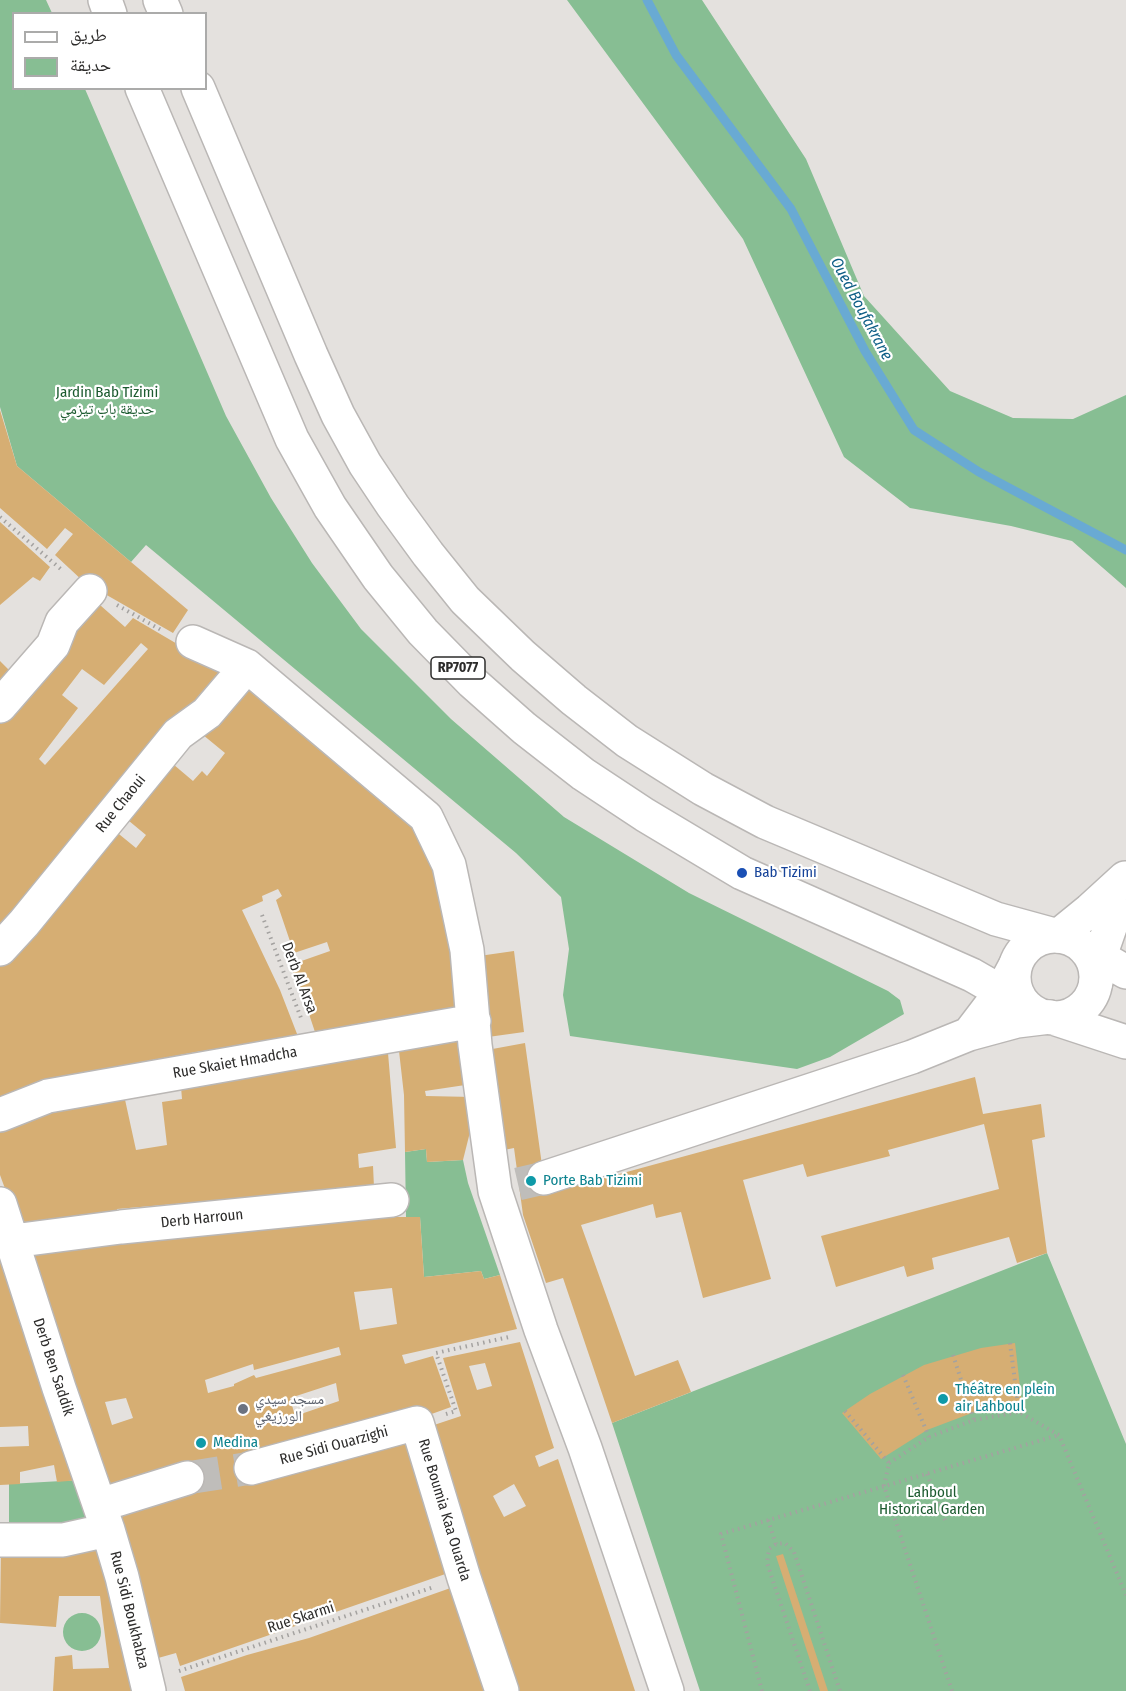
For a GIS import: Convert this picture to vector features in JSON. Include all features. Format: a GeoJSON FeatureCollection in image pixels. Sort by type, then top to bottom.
{"type":"FeatureCollection","features":[{"type":"Feature","properties":{"kind":"street","name":"RP7077"},"geometry":{"type":"LineString","coordinates":[[143,90],[292,439],[330,507],[378,577],[423,632],[472,682],[524,728],[584,774],[645,815],[742,873],[1126,1042]]}},
{"type":"Feature","properties":{"kind":"street"},"geometry":{"type":"LineString","coordinates":[[199,90],[310,355],[338,414],[365,464],[387,497],[465,600],[523,656],[574,700],[627,741],[703,789],[765,822],[1093,959]]}},
{"type":"Feature","properties":{"kind":"street"},"geometry":{"type":"LineString","coordinates":[[0,706],[53,645],[62,622],[90,591]]}},
{"type":"Feature","properties":{"kind":"street"},"geometry":{"type":"LineString","coordinates":[[193,642],[247,666],[426,817],[449,865],[467,950],[475,1045],[519,1184],[541,1330],[585,1448],[667,1691]]}},
{"type":"Feature","properties":{"kind":"street","name":"Rue Chaoui"},"geometry":{"type":"LineString","coordinates":[[0,949],[178,734],[207,713],[247,666]]}},
{"type":"Feature","properties":{"kind":"street"},"geometry":{"type":"LineString","coordinates":[[1023,995],[1063,1017],[1085,1005],[1092,994],[1093,959],[1090,910],[1126,877]]}},
{"type":"Feature","properties":{"kind":"street"},"geometry":{"type":"LineString","coordinates":[[1093,959],[1126,882]]}},
{"type":"Feature","properties":{"kind":"street"},"geometry":{"type":"LineString","coordinates":[[519,1184],[912,1057],[969,1034],[1017,1021],[1023,995],[1021,953],[1031,943],[1044,937],[1093,959]]}},
{"type":"Feature","properties":{"kind":"street"},"geometry":{"type":"LineString","coordinates":[[969,1034],[1023,995]]}},
{"type":"Feature","properties":{"kind":"street","name":"Rue Skaiet Hmadcha"},"geometry":{"type":"LineString","coordinates":[[0,1115],[48,1096],[474,1022]]}},
{"type":"Feature","properties":{"kind":"street","name":"Derb Harroun"},"geometry":{"type":"LineString","coordinates":[[13,1241],[121,1227],[392,1200]]}},
{"type":"Feature","properties":{"kind":"street","name":"Derb Ben Saddik"},"geometry":{"type":"LineString","coordinates":[[0,1204],[59,1388],[104,1517]]}},
{"type":"Feature","properties":{"kind":"street","name":"Rue Sidi Ouarzighi"},"geometry":{"type":"LineString","coordinates":[[251,1468],[417,1423]]}},
{"type":"Feature","properties":{"kind":"street","name":"Rue Boumia Kaa Ouarda"},"geometry":{"type":"LineString","coordinates":[[417,1423],[464,1578],[502,1691]]}},
{"type":"Feature","properties":{"kind":"street"},"geometry":{"type":"LineString","coordinates":[[0,1540],[63,1540],[104,1517],[187,1479]]}},
{"type":"Feature","properties":{"kind":"street","name":"Rue Sidi Boukhabza"},"geometry":{"type":"LineString","coordinates":[[104,1517],[122,1577],[148,1686]]}},
{"type":"Feature","properties":{"kind":"path","name":"Derb Al Arsa"},"geometry":{"type":"LineString","coordinates":[[262,915],[313,1049]]}},
{"type":"Feature","properties":{"kind":"path","name":"Rue Boumia Kaa Ouarda"},"geometry":{"type":"LineString","coordinates":[[417,1423],[456,1411],[436,1353],[541,1330]]}},
{"type":"Feature","properties":{"kind":"path"},"geometry":{"type":"LineString","coordinates":[[1010,1343],[1019,1412]]}},
{"type":"Feature","properties":{"kind":"path"},"geometry":{"type":"LineString","coordinates":[[953,1355],[974,1420]]}},
{"type":"Feature","properties":{"kind":"path"},"geometry":{"type":"LineString","coordinates":[[903,1375],[929,1437]]}},
{"type":"Feature","properties":{"kind":"path"},"geometry":{"type":"LineString","coordinates":[[845,1411],[889,1463]]}},
{"type":"Feature","properties":{"kind":"path"},"geometry":{"type":"LineString","coordinates":[[952,1691],[884,1486],[889,1463],[929,1437],[974,1420],[1019,1412],[1059,1435],[1126,1595]]}},
{"type":"Feature","properties":{"kind":"path"},"geometry":{"type":"LineString","coordinates":[[762,1691],[720,1534],[1059,1435]]}},
{"type":"Feature","properties":{"kind":"path"},"geometry":{"type":"LineString","coordinates":[[927,1474],[945,1520]]}},
{"type":"Feature","properties":{"kind":"path"},"geometry":{"type":"LineString","coordinates":[[768,1520],[776,1544]]}},
{"type":"Feature","properties":{"kind":"path"},"geometry":{"type":"LineString","coordinates":[[810,1691],[766,1558],[769,1549],[776,1544],[785,1543],[794,1552],[840,1691]]}},
{"type":"Feature","properties":{"kind":"path","name":"Rue Skarmi"},"geometry":{"type":"LineString","coordinates":[[148,1686],[464,1578]]}},
{"type":"Feature","properties":{"kind":"green space","name":"Jardin Bab Tizimi حديقة باب تيزمي"},"geometry":{"type":"Polygon","coordinates":[[[0,0],[46,0],[52,12],[12,12],[12,90],[85,90],[226,416],[271,498],[312,563],[361,629],[451,719],[564,817],[689,893],[888,991],[900,1000],[904,1014],[830,1057],[797,1069],[570,1036],[563,995],[569,949],[561,897],[516,853],[146,545],[131,562],[17,466],[0,407],[0,0]]]}},
{"type":"Feature","properties":{"kind":"green space"},"geometry":{"type":"Polygon","coordinates":[[[567,0],[702,0],[806,159],[864,296],[950,391],[1013,418],[1073,419],[1126,395],[1126,588],[1072,541],[1011,526],[910,508],[844,457],[743,239],[567,0]]]}},
{"type":"Feature","properties":{"kind":"green space"},"geometry":{"type":"Polygon","coordinates":[[[426,1149],[427,1162],[463,1160],[468,1183],[500,1275],[484,1279],[481,1271],[424,1277],[420,1217],[406,1217],[405,1152],[426,1149]]]}},
{"type":"Feature","properties":{"kind":"green space","name":"Lahboul Historical Garden"},"geometry":{"type":"Polygon","coordinates":[[[1047,1253],[1126,1444],[1126,1691],[700,1691],[612,1423],[1047,1253]]]}},
{"type":"Feature","properties":{"kind":"green space"},"geometry":{"type":"Polygon","coordinates":[[[79,1480],[91,1526],[9,1532],[9,1484],[79,1480]]]}},
{"type":"Feature","properties":{"kind":"green space"},"geometry":{"type":"Polygon","coordinates":[[[82,1613],[96,1618],[101,1632],[96,1646],[82,1651],[68,1646],[63,1632],[68,1618],[82,1613]]]}},
{"type":"Feature","properties":{"kind":"building"},"geometry":{"type":"Polygon","coordinates":[[[0,410],[17,466],[188,610],[173,633],[84,582],[55,555],[73,534],[65,528],[47,549],[0,508],[0,410]]]}},
{"type":"Feature","properties":{"kind":"building"},"geometry":{"type":"Polygon","coordinates":[[[0,522],[50,567],[40,581],[33,577],[0,605],[0,522]]]}},
{"type":"Feature","properties":{"kind":"building"},"geometry":{"type":"Polygon","coordinates":[[[92,598],[125,627],[133,618],[230,675],[0,938],[0,722],[92,598]],[[141,643],[104,685],[82,669],[62,695],[78,708],[39,759],[45,765],[148,649],[141,643]]]}},
{"type":"Feature","properties":{"kind":"building"},"geometry":{"type":"Polygon","coordinates":[[[0,661],[11,672],[0,684],[0,661]]]}},
{"type":"Feature","properties":{"kind":"building"},"geometry":{"type":"Polygon","coordinates":[[[247,684],[417,828],[438,872],[464,1008],[316,1035],[290,965],[330,951],[327,942],[294,953],[276,900],[282,896],[278,889],[262,896],[263,901],[242,910],[280,990],[299,1039],[204,1059],[202,1051],[43,1080],[46,1087],[0,1106],[0,959],[114,830],[136,848],[146,835],[123,816],[167,759],[193,781],[202,771],[207,776],[225,753],[197,730],[247,684]]]}},
{"type":"Feature","properties":{"kind":"building"},"geometry":{"type":"Polygon","coordinates":[[[514,951],[524,1032],[488,1037],[479,956],[514,951]]]}},
{"type":"Feature","properties":{"kind":"building"},"geometry":{"type":"Polygon","coordinates":[[[464,1038],[472,1084],[425,1091],[426,1096],[473,1097],[474,1116],[463,1160],[427,1162],[426,1149],[405,1152],[404,1095],[399,1051],[464,1038]]]}},
{"type":"Feature","properties":{"kind":"building"},"geometry":{"type":"Polygon","coordinates":[[[525,1043],[546,1194],[975,1077],[983,1114],[1041,1104],[1045,1137],[1032,1140],[1047,1253],[1017,1263],[1009,1237],[932,1258],[934,1269],[907,1277],[904,1266],[836,1287],[821,1236],[999,1189],[984,1124],[888,1150],[890,1156],[807,1177],[803,1164],[743,1180],[771,1279],[703,1298],[681,1212],[656,1218],[653,1204],[581,1225],[635,1376],[678,1360],[691,1392],[612,1423],[563,1278],[546,1283],[523,1215],[514,1148],[499,1151],[487,1050],[525,1043]]]}},
{"type":"Feature","properties":{"kind":"building"},"geometry":{"type":"Polygon","coordinates":[[[388,1053],[396,1148],[358,1154],[359,1168],[373,1166],[374,1187],[117,1209],[118,1222],[21,1232],[0,1175],[0,1126],[51,1105],[124,1095],[136,1150],[167,1145],[162,1102],[182,1099],[181,1087],[388,1053]]]}},
{"type":"Feature","properties":{"kind":"building","name":"Medina"},"geometry":{"type":"Polygon","coordinates":[[[337,1217],[420,1217],[424,1277],[481,1271],[484,1279],[500,1275],[517,1329],[402,1355],[405,1364],[433,1356],[451,1407],[426,1416],[414,1430],[454,1571],[180,1666],[176,1653],[151,1660],[107,1497],[27,1246],[337,1217]],[[392,1288],[354,1292],[360,1330],[397,1324],[392,1288]],[[339,1347],[254,1370],[253,1364],[205,1380],[208,1393],[234,1386],[254,1375],[256,1378],[341,1355],[339,1347]],[[336,1383],[290,1398],[295,1416],[339,1401],[336,1383]],[[126,1398],[105,1402],[112,1425],[133,1418],[126,1398]]]}},
{"type":"Feature","properties":{"kind":"building"},"geometry":{"type":"Polygon","coordinates":[[[0,1229],[79,1480],[57,1482],[54,1465],[20,1472],[20,1484],[0,1485],[0,1447],[29,1446],[28,1426],[0,1427],[0,1229]]]}},
{"type":"Feature","properties":{"kind":"building"},"geometry":{"type":"Polygon","coordinates":[[[520,1342],[554,1448],[535,1456],[539,1467],[558,1459],[635,1691],[513,1691],[425,1428],[461,1416],[443,1358],[520,1342]],[[485,1363],[469,1366],[477,1390],[492,1386],[485,1363]],[[514,1484],[493,1496],[504,1517],[526,1506],[514,1484]]]}},
{"type":"Feature","properties":{"kind":"building","name":"Théâtre en plein air Lahboul"},"geometry":{"type":"Polygon","coordinates":[[[1015,1343],[1022,1404],[972,1413],[927,1430],[881,1459],[842,1413],[870,1394],[924,1365],[981,1348],[1015,1343]]]}},
{"type":"Feature","properties":{"kind":"building"},"geometry":{"type":"Polygon","coordinates":[[[105,1544],[136,1691],[53,1691],[55,1657],[72,1655],[73,1669],[109,1668],[100,1596],[59,1596],[56,1627],[0,1623],[1,1545],[105,1544]]]}},
{"type":"Feature","properties":{"kind":"building"},"geometry":{"type":"Polygon","coordinates":[[[783,1554],[828,1691],[820,1691],[776,1556],[783,1554]]]}},
{"type":"Feature","properties":{"kind":"building"},"geometry":{"type":"Polygon","coordinates":[[[459,1585],[495,1691],[185,1691],[181,1677],[247,1655],[309,1638],[459,1585]]]}},
{"type":"Feature","properties":{"kind":"waterway","name":"Oued Boufakrane"},"geometry":{"type":"LineString","coordinates":[[647,0],[676,55],[791,209],[865,351],[914,430],[979,472],[1126,550]]}},
{"type":"Feature","properties":{"kind":"tunnel"},"geometry":{"type":"LineString","coordinates":[[518,1184],[544,1178]]}},
{"type":"Feature","properties":{"kind":"tunnel"},"geometry":{"type":"LineString","coordinates":[[187,1478],[251,1468]]}},
{"type":"Feature","properties":{"kind":"place","name":"Bab Tizimi"},"geometry":{"type":"Point","coordinates":[742,873]}},
{"type":"Feature","properties":{"kind":"place","name":"Porte Bab Tizimi"},"geometry":{"type":"Point","coordinates":[531,1181]}},
{"type":"Feature","properties":{"kind":"place","name":"Théâtre en plein air Lahboul"},"geometry":{"type":"Point","coordinates":[943,1399]}},
{"type":"Feature","properties":{"kind":"place","name":"مسجد سيدي الورزيغي"},"geometry":{"type":"Point","coordinates":[243,1409]}},
{"type":"Feature","properties":{"kind":"place","name":"Medina"},"geometry":{"type":"Point","coordinates":[201,1443]}}]}
